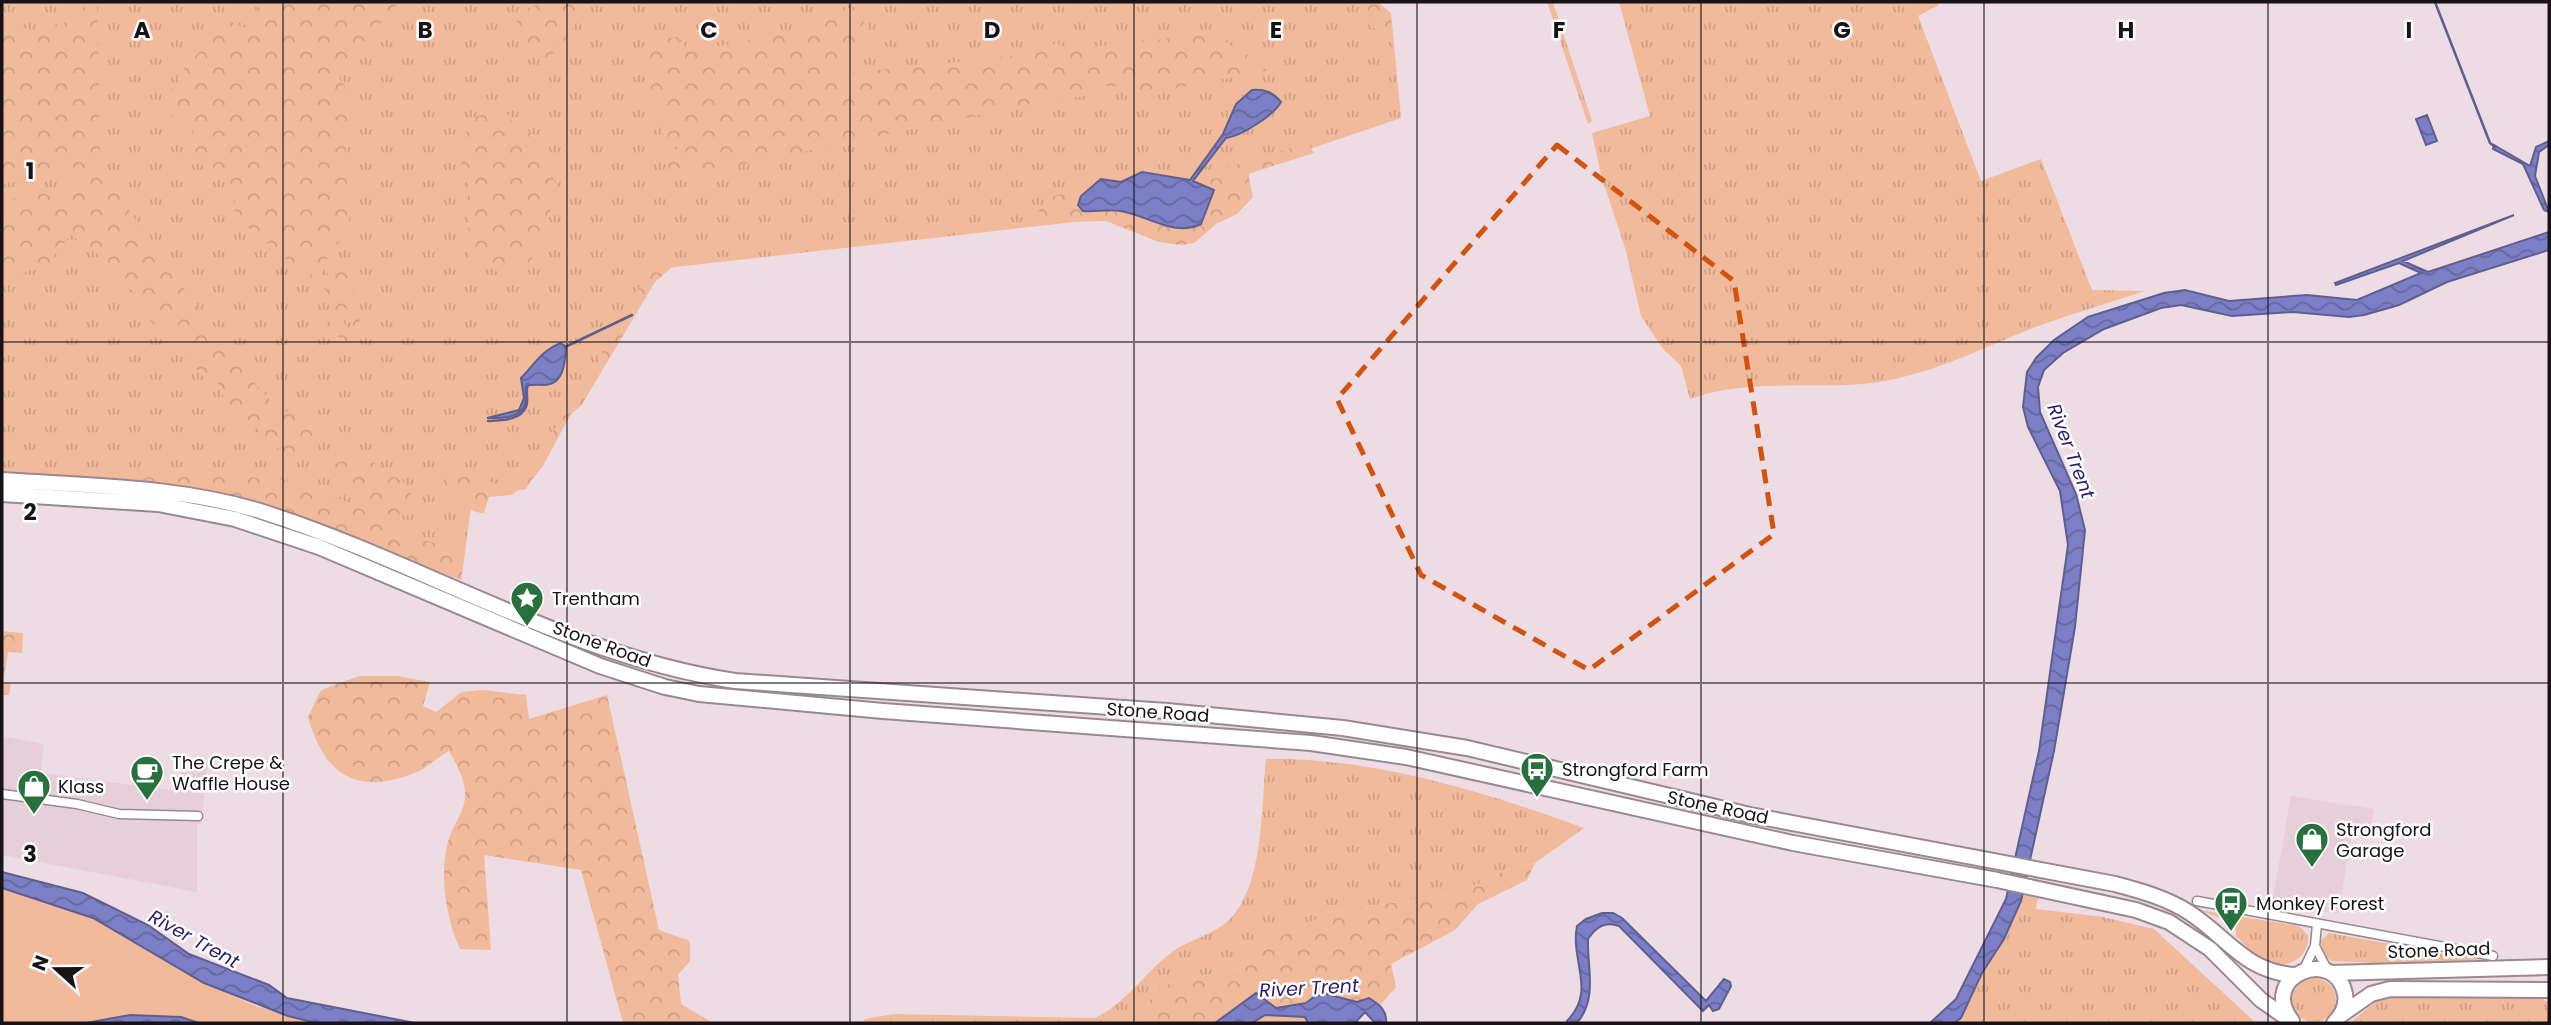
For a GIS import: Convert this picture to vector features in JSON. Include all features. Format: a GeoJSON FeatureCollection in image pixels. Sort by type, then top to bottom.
{"type":"FeatureCollection","features":[{"type":"Feature","properties":{"kind":"highway","name":"Stone Road"},"geometry":{"type":"LineString","coordinates":[[2,480],[158,491],[261,512],[336,538],[571,638],[677,672],[735,681],[1167,711],[1343,728],[1467,748],[1750,816],[2001,862],[2149,893],[2199,919],[2258,968],[2299,973],[2315,968],[2330,972],[2549,967]]}},
{"type":"Feature","properties":{"kind":"highway","name":"Stone Road"},"geometry":{"type":"LineString","coordinates":[[2,494],[158,505],[246,522],[362,565],[600,666],[677,689],[883,711],[1311,743],[1472,770],[1617,806],[1793,843],[2034,887],[2136,910],[2169,922],[2210,948],[2262,1000],[2293,1022]]}},
{"type":"Feature","properties":{"kind":"highway"},"geometry":{"type":"LineString","coordinates":[[2330,972],[2344,990],[2345,1001],[2338,1019]]}},
{"type":"Feature","properties":{"kind":"highway"},"geometry":{"type":"LineString","coordinates":[[2293,1022],[2285,1009],[2283,996],[2299,973]]}},
{"type":"Feature","properties":{"kind":"highway"},"geometry":{"type":"LineString","coordinates":[[2338,1019],[2371,994],[2390,989],[2549,990]]}},
{"type":"Feature","properties":{"kind":"street"},"geometry":{"type":"LineString","coordinates":[[2,794],[77,804],[120,814],[198,816]]}},
{"type":"Feature","properties":{"kind":"street","name":"Stone Road"},"geometry":{"type":"LineString","coordinates":[[2197,901],[2493,956]]}},
{"type":"Feature","properties":{"kind":"street"},"geometry":{"type":"LineString","coordinates":[[2299,973],[2315,946],[2317,924]]}},
{"type":"Feature","properties":{"kind":"street"},"geometry":{"type":"LineString","coordinates":[[2315,946],[2330,972]]}},
{"type":"Feature","properties":{"kind":"highlighted area"},"geometry":{"type":"Polygon","coordinates":[[[1557,145],[1734,281],[1774,534],[1589,670],[1421,575],[1337,399],[1557,145]]]}},
{"type":"Feature","properties":{"kind":"shaded area"},"geometry":{"type":"Polygon","coordinates":[[[2,736],[44,744],[41,773],[178,791],[183,760],[208,762],[201,824],[197,824],[197,892],[2,855],[2,736]]]}},
{"type":"Feature","properties":{"kind":"shaded area","name":"Strongford Garage"},"geometry":{"type":"Polygon","coordinates":[[[2291,796],[2374,809],[2370,835],[2352,833],[2338,914],[2272,902],[2291,796]]]}},
{"type":"Feature","properties":{"kind":"green space"},"geometry":{"type":"Polygon","coordinates":[[[2,2],[1378,2],[1391,13],[1401,118],[1248,170],[1252,197],[1119,217],[658,269],[526,489],[504,492],[475,479],[461,580],[289,514],[127,481],[2,471],[2,2]]]}},
{"type":"Feature","properties":{"kind":"green space"},"geometry":{"type":"Polygon","coordinates":[[[400,2],[336,72],[349,94],[352,126],[344,154],[354,187],[347,235],[330,250],[326,263],[334,263],[345,270],[352,283],[353,306],[363,315],[355,330],[348,318],[346,307],[341,311],[353,352],[346,352],[341,345],[343,340],[327,330],[329,304],[322,299],[326,294],[323,284],[329,277],[325,268],[317,284],[311,279],[310,272],[293,265],[234,216],[235,197],[222,173],[191,161],[183,151],[186,141],[195,139],[191,125],[181,123],[162,107],[161,96],[178,84],[184,68],[230,21],[250,30],[259,3],[400,2]]]}},
{"type":"Feature","properties":{"kind":"green space"},"geometry":{"type":"Polygon","coordinates":[[[542,2],[588,2],[570,32],[548,59],[542,54],[528,57],[515,15],[542,2]]]}},
{"type":"Feature","properties":{"kind":"green space"},"geometry":{"type":"Polygon","coordinates":[[[1352,2],[1378,2],[1390,13],[1392,27],[1379,32],[1373,27],[1374,20],[1367,17],[1366,9],[1352,2]]]}},
{"type":"Feature","properties":{"kind":"green space"},"geometry":{"type":"Polygon","coordinates":[[[1547,2],[1553,2],[1592,121],[1588,124],[1547,2]]]}},
{"type":"Feature","properties":{"kind":"green space"},"geometry":{"type":"Polygon","coordinates":[[[1619,2],[1937,2],[1939,5],[1918,16],[1981,181],[2041,159],[2092,290],[2145,291],[2044,324],[1933,368],[1895,379],[1843,385],[1739,388],[1690,399],[1681,366],[1663,349],[1641,316],[1626,251],[1601,175],[1592,133],[1650,116],[1619,2]]]}},
{"type":"Feature","properties":{"kind":"green space"},"geometry":{"type":"Polygon","coordinates":[[[97,3],[100,149],[112,186],[237,364],[272,402],[311,427],[319,447],[284,454],[257,429],[233,419],[217,381],[207,380],[188,360],[190,354],[180,343],[176,330],[159,330],[139,308],[140,295],[108,277],[105,273],[107,261],[71,235],[53,257],[50,271],[30,270],[2,283],[2,226],[8,201],[18,197],[24,185],[39,188],[61,207],[61,198],[75,174],[48,173],[2,184],[2,135],[5,131],[2,115],[2,26],[13,22],[36,33],[49,26],[68,22],[75,10],[97,3]]]}},
{"type":"Feature","properties":{"kind":"green space"},"geometry":{"type":"Polygon","coordinates":[[[831,8],[852,8],[868,27],[834,75],[1011,56],[1021,49],[1039,52],[1055,43],[1070,49],[1212,34],[1266,66],[1266,71],[1128,97],[1116,86],[1101,86],[1088,96],[1050,100],[674,179],[669,176],[666,155],[678,148],[662,133],[661,122],[667,109],[653,101],[648,75],[650,66],[639,57],[645,46],[653,41],[677,37],[689,52],[788,33],[807,26],[812,15],[831,8]]]}},
{"type":"Feature","properties":{"kind":"green space"},"geometry":{"type":"Polygon","coordinates":[[[496,110],[509,115],[511,120],[535,135],[557,187],[540,247],[523,270],[500,273],[470,258],[465,212],[468,207],[468,183],[456,180],[462,161],[457,154],[472,118],[496,110]]]}},
{"type":"Feature","properties":{"kind":"green space"},"geometry":{"type":"Polygon","coordinates":[[[1308,143],[1314,153],[1248,174],[1253,197],[1237,214],[1216,224],[1194,243],[1181,245],[1159,242],[1106,221],[1035,223],[1042,206],[1055,196],[1070,195],[1077,199],[1082,207],[1204,190],[1204,179],[1226,178],[1224,170],[1229,167],[1308,143]]]}},
{"type":"Feature","properties":{"kind":"green space"},"geometry":{"type":"Polygon","coordinates":[[[672,262],[670,269],[655,282],[581,406],[570,415],[543,466],[530,482],[511,495],[489,497],[484,513],[470,509],[458,500],[450,487],[449,472],[471,468],[493,483],[513,488],[523,480],[541,454],[566,408],[595,370],[604,346],[622,330],[624,318],[634,310],[635,295],[648,269],[672,262]]]}},
{"type":"Feature","properties":{"kind":"green space"},"geometry":{"type":"Polygon","coordinates":[[[357,455],[399,475],[413,497],[415,510],[411,516],[386,515],[369,507],[339,485],[330,474],[335,464],[357,455]]]}},
{"type":"Feature","properties":{"kind":"green space"},"geometry":{"type":"Polygon","coordinates":[[[208,471],[240,472],[267,482],[275,479],[286,480],[313,496],[338,498],[385,520],[389,529],[454,549],[466,545],[461,580],[289,514],[127,481],[132,477],[208,471]]]}},
{"type":"Feature","properties":{"kind":"green space"},"geometry":{"type":"Polygon","coordinates":[[[2,631],[23,633],[22,653],[8,652],[3,682],[11,684],[9,695],[2,695],[2,631]]]}},
{"type":"Feature","properties":{"kind":"green space"},"geometry":{"type":"Polygon","coordinates":[[[359,676],[397,676],[430,682],[423,706],[436,712],[462,692],[483,690],[526,695],[529,719],[607,695],[659,930],[690,941],[690,961],[678,975],[681,1004],[713,1023],[623,1023],[581,870],[484,855],[491,950],[460,949],[445,896],[444,868],[448,842],[463,807],[465,792],[462,778],[449,751],[417,772],[396,779],[361,781],[334,767],[315,738],[308,717],[321,690],[359,676]]]}},
{"type":"Feature","properties":{"kind":"green space"},"geometry":{"type":"Polygon","coordinates":[[[1266,759],[1306,760],[1388,770],[1468,790],[1584,828],[1535,863],[1510,868],[1460,893],[1330,912],[1292,932],[1261,944],[1244,967],[1156,987],[1145,1012],[1136,1023],[865,1023],[864,1019],[894,1014],[1095,1018],[1105,1012],[1174,951],[1224,924],[1242,903],[1250,885],[1259,843],[1266,759]]]}},
{"type":"Feature","properties":{"kind":"green space"},"geometry":{"type":"Polygon","coordinates":[[[1535,863],[1527,880],[1478,904],[1455,930],[1391,964],[1396,987],[1380,1005],[1369,998],[1357,1002],[1326,994],[1306,1003],[1276,1008],[1256,993],[1215,1023],[1136,1023],[1145,1012],[1156,987],[1244,967],[1261,944],[1292,932],[1330,912],[1460,893],[1510,868],[1535,863]]]}},
{"type":"Feature","properties":{"kind":"green space"},"geometry":{"type":"Polygon","coordinates":[[[2,888],[93,918],[204,983],[256,1006],[316,1023],[2,1023],[2,888]]]}},
{"type":"Feature","properties":{"kind":"green space"},"geometry":{"type":"Polygon","coordinates":[[[2022,895],[2038,898],[2036,909],[2103,917],[2154,929],[2256,1023],[1954,1023],[1963,1013],[1978,981],[2005,937],[2022,895]]]}},
{"type":"Feature","properties":{"kind":"green space"},"geometry":{"type":"Polygon","coordinates":[[[2199,910],[2299,926],[2308,935],[2307,944],[2304,952],[2293,962],[2277,965],[2268,963],[2251,952],[2236,936],[2236,930],[2228,921],[2199,910]]]}},
{"type":"Feature","properties":{"kind":"green space"},"geometry":{"type":"Polygon","coordinates":[[[2329,933],[2480,960],[2395,964],[2332,961],[2324,956],[2320,941],[2329,933]]]}},
{"type":"Feature","properties":{"kind":"green space"},"geometry":{"type":"Polygon","coordinates":[[[2314,978],[2330,984],[2336,1000],[2330,1016],[2314,1022],[2298,1016],[2292,1000],[2298,984],[2314,978]]]}},
{"type":"Feature","properties":{"kind":"green space"},"geometry":{"type":"Polygon","coordinates":[[[2403,994],[2541,998],[2549,1003],[2549,1023],[2350,1023],[2380,998],[2403,994]]]}},
{"type":"Feature","properties":{"kind":"green space"},"geometry":{"type":"Polygon","coordinates":[[[1265,1015],[1306,1017],[1308,1023],[1252,1023],[1265,1015]]]}},
{"type":"Feature","properties":{"kind":"water"},"geometry":{"type":"Polygon","coordinates":[[[1252,90],[1268,92],[1281,102],[1256,124],[1240,134],[1226,138],[1193,181],[1214,190],[1201,224],[1171,227],[1121,211],[1083,211],[1078,205],[1081,196],[1101,179],[1121,182],[1142,172],[1190,180],[1223,134],[1236,104],[1252,90]]]}},
{"type":"Feature","properties":{"kind":"water"},"geometry":{"type":"Polygon","coordinates":[[[2427,115],[2437,141],[2426,145],[2416,119],[2427,115]]]}},
{"type":"Feature","properties":{"kind":"water"},"geometry":{"type":"Polygon","coordinates":[[[2549,141],[2549,145],[2539,152],[2535,176],[2549,212],[2544,210],[2523,164],[2493,149],[2494,145],[2530,166],[2536,147],[2549,141]]]}},
{"type":"Feature","properties":{"kind":"water"},"geometry":{"type":"Polygon","coordinates":[[[2514,215],[2403,261],[2428,272],[2549,232],[2549,250],[2447,282],[2399,305],[2364,315],[2349,317],[2293,312],[2232,316],[2181,305],[2161,308],[2104,329],[2063,353],[2044,370],[2038,387],[2040,412],[2076,494],[2085,530],[2075,627],[2054,751],[2021,901],[2004,939],[1982,973],[1961,1018],[1954,1023],[1930,1023],[1956,999],[2006,899],[2039,751],[2068,545],[2060,491],[2028,427],[2023,407],[2027,372],[2036,358],[2054,340],[2088,317],[2164,293],[2185,290],[2229,301],[2307,295],[2357,300],[2421,273],[2399,263],[2336,285],[2335,283],[2514,215]]]}},
{"type":"Feature","properties":{"kind":"water"},"geometry":{"type":"Polygon","coordinates":[[[561,343],[566,347],[565,359],[562,372],[556,381],[551,384],[526,386],[525,404],[519,413],[504,418],[487,418],[519,410],[524,398],[521,378],[543,354],[561,343]]]}},
{"type":"Feature","properties":{"kind":"water"},"geometry":{"type":"Polygon","coordinates":[[[2,872],[83,893],[148,925],[189,954],[269,985],[287,998],[415,1023],[316,1023],[288,1016],[204,983],[93,918],[2,888],[2,872]]]}},
{"type":"Feature","properties":{"kind":"water"},"geometry":{"type":"Polygon","coordinates":[[[1602,913],[1613,913],[1622,918],[1706,1001],[1724,979],[1730,982],[1731,986],[1719,1009],[1713,1011],[1709,1005],[1703,1011],[1619,926],[1609,924],[1598,928],[1588,939],[1590,982],[1587,1003],[1577,1023],[1568,1023],[1576,1010],[1582,987],[1577,926],[1602,913]]]}},
{"type":"Feature","properties":{"kind":"water"},"geometry":{"type":"Polygon","coordinates":[[[1256,993],[1276,1008],[1306,1003],[1315,996],[1326,994],[1357,1002],[1369,998],[1382,1008],[1386,1023],[1375,1023],[1365,1012],[1355,1023],[1308,1023],[1305,1017],[1265,1015],[1252,1023],[1215,1023],[1256,993]]]}},
{"type":"Feature","properties":{"kind":"water"},"geometry":{"type":"Polygon","coordinates":[[[130,1015],[181,1017],[199,1023],[86,1023],[130,1015]]]}},
{"type":"Feature","properties":{"kind":"waterway"},"geometry":{"type":"LineString","coordinates":[[2435,2],[2490,143],[2495,147]]}},
{"type":"Feature","properties":{"kind":"waterway"},"geometry":{"type":"LineString","coordinates":[[565,347],[632,315]]}},
{"type":"Feature","properties":{"kind":"waterway"},"geometry":{"type":"LineString","coordinates":[[488,421],[509,419],[523,412],[527,404],[528,384]]}},
{"type":"Feature","properties":{"kind":"place","name":"Trentham"},"geometry":{"type":"Point","coordinates":[527,628]}},
{"type":"Feature","properties":{"kind":"place","name":"Strongford Farm"},"geometry":{"type":"Point","coordinates":[1537,799]}},
{"type":"Feature","properties":{"kind":"place","name":"The Crepe & Waffle House"},"geometry":{"type":"Point","coordinates":[147,802]}},
{"type":"Feature","properties":{"kind":"place","name":"Klass"},"geometry":{"type":"Point","coordinates":[34,816]}},
{"type":"Feature","properties":{"kind":"place","name":"Strongford Garage"},"geometry":{"type":"Point","coordinates":[2312,869]}},
{"type":"Feature","properties":{"kind":"place","name":"Monkey Forest"},"geometry":{"type":"Point","coordinates":[2231,933]}},
{"type":"Feature","properties":{"kind":"water label","name":"River Trent"},"geometry":{"type":"Point","coordinates":[2071,451]}},
{"type":"Feature","properties":{"kind":"water label","name":"River Trent"},"geometry":{"type":"Point","coordinates":[194,939]}},
{"type":"Feature","properties":{"kind":"water label","name":"River Trent"},"geometry":{"type":"Point","coordinates":[1309,988]}}]}
